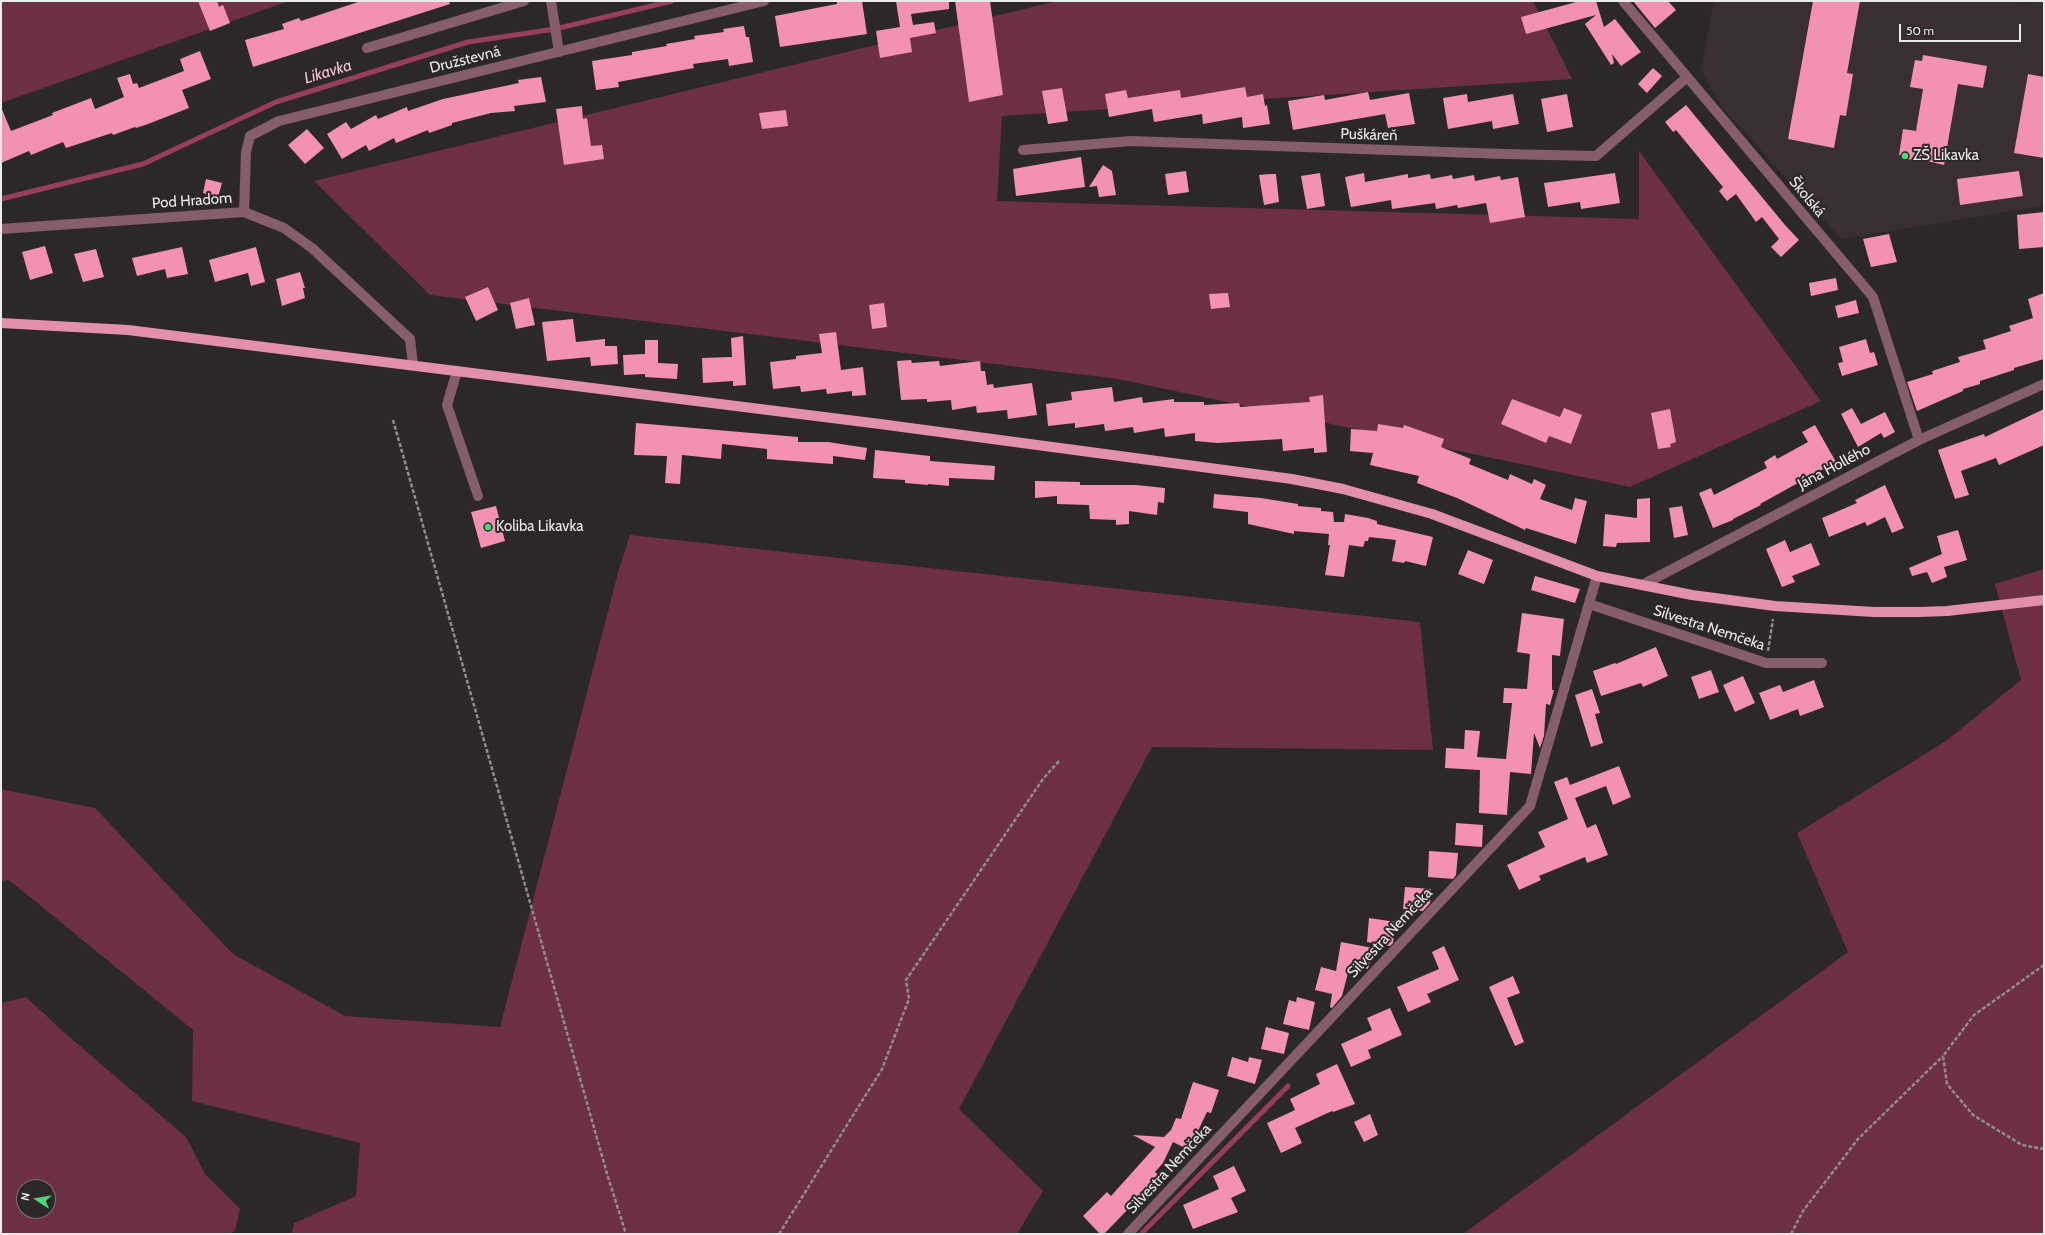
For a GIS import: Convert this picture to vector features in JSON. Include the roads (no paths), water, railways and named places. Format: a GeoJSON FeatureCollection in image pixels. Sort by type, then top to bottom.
{"type":"FeatureCollection","features":[{"type":"Feature","properties":{"kind":"main road"},"geometry":{"type":"LineString","coordinates":[[1,323],[128,330],[903,427],[1312,482],[1384,499],[1432,514],[1597,576],[1642,585],[1776,606],[1867,612],[1933,611],[2044,600]]}},
{"type":"Feature","properties":{"kind":"street"},"geometry":{"type":"LineString","coordinates":[[367,48],[524,1]]}},
{"type":"Feature","properties":{"kind":"street"},"geometry":{"type":"LineString","coordinates":[[551,1],[559,52]]}},
{"type":"Feature","properties":{"kind":"street","name":"Družstevná"},"geometry":{"type":"LineString","coordinates":[[244,212],[246,152],[250,136],[279,121],[764,1]]}},
{"type":"Feature","properties":{"kind":"street","name":"Školská"},"geometry":{"type":"LineString","coordinates":[[1623,1],[1686,78],[1873,298],[1919,440]]}},
{"type":"Feature","properties":{"kind":"street","name":"Puškáreň"},"geometry":{"type":"LineString","coordinates":[[1023,150],[1131,142],[1596,156],[1686,78]]}},
{"type":"Feature","properties":{"kind":"street","name":"Pod Hradom"},"geometry":{"type":"LineString","coordinates":[[1,230],[48,225],[244,212],[284,228],[312,248],[410,339],[413,365]]}},
{"type":"Feature","properties":{"kind":"street"},"geometry":{"type":"LineString","coordinates":[[457,371],[447,405],[478,496]]}},
{"type":"Feature","properties":{"kind":"street","name":"Jána Hollého"},"geometry":{"type":"LineString","coordinates":[[1642,585],[1919,440],[2044,384]]}},
{"type":"Feature","properties":{"kind":"street","name":"Silvestra Nemčeka"},"geometry":{"type":"LineString","coordinates":[[1128,1234],[1530,806],[1597,576]]}},
{"type":"Feature","properties":{"kind":"street","name":"Silvestra Nemčeka"},"geometry":{"type":"LineString","coordinates":[[1589,604],[1766,663],[1822,663]]}},
{"type":"Feature","properties":{"kind":"waterway","name":"Likavka"},"geometry":{"type":"LineString","coordinates":[[1,199],[143,164],[276,102],[468,42],[555,29],[672,1]]}},
{"type":"Feature","properties":{"kind":"waterway"},"geometry":{"type":"LineString","coordinates":[[1141,1234],[1288,1086]]}},
{"type":"Feature","properties":{"kind":"place","name":"ZŠ Likavka"},"geometry":{"type":"Point","coordinates":[1905,156]}},
{"type":"Feature","properties":{"kind":"place","name":"Koliba Likavka"},"geometry":{"type":"Point","coordinates":[488,527]}}]}
